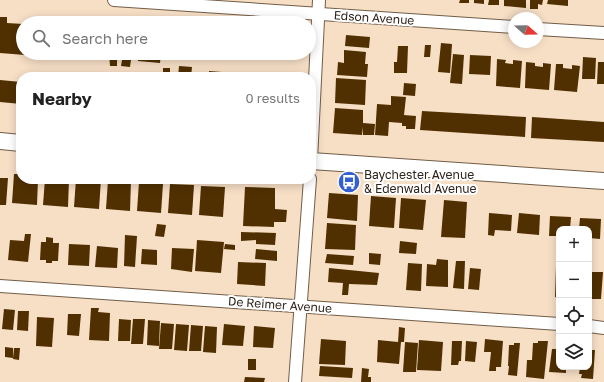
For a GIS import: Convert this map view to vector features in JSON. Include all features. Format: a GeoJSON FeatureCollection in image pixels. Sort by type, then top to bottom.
{"type":"FeatureCollection","features":[{"type":"Feature","properties":{"kind":"main road"},"geometry":{"type":"LineString","coordinates":[[0,141],[16,143]]}},
{"type":"Feature","properties":{"kind":"main road"},"geometry":{"type":"LineString","coordinates":[[316,161],[604,181]]}},
{"type":"Feature","properties":{"kind":"street","name":"Edson Avenue"},"geometry":{"type":"LineString","coordinates":[[114,0],[508,27]]}},
{"type":"Feature","properties":{"kind":"street"},"geometry":{"type":"LineString","coordinates":[[316,56],[319,0]]}},
{"type":"Feature","properties":{"kind":"street"},"geometry":{"type":"LineString","coordinates":[[544,29],[604,33]]}},
{"type":"Feature","properties":{"kind":"street"},"geometry":{"type":"LineString","coordinates":[[315,72],[316,60]]}},
{"type":"Feature","properties":{"kind":"street"},"geometry":{"type":"LineString","coordinates":[[295,382],[302,306],[310,184]]}},
{"type":"Feature","properties":{"kind":"street","name":"De Reimer Avenue"},"geometry":{"type":"LineString","coordinates":[[0,286],[556,324]]}},
{"type":"Feature","properties":{"kind":"street"},"geometry":{"type":"LineString","coordinates":[[592,326],[604,328]]}},
{"type":"Feature","properties":{"kind":"building"},"geometry":{"type":"Polygon","coordinates":[[[460,0],[469,0],[469,3],[459,3],[460,0]]]}},
{"type":"Feature","properties":{"kind":"building"},"geometry":{"type":"Polygon","coordinates":[[[474,0],[484,0],[484,4],[474,3],[474,0]]]}},
{"type":"Feature","properties":{"kind":"building"},"geometry":{"type":"Polygon","coordinates":[[[489,0],[499,0],[499,5],[488,5],[489,0]]]}},
{"type":"Feature","properties":{"kind":"building"},"geometry":{"type":"Polygon","coordinates":[[[504,0],[526,0],[526,8],[504,6],[504,0]]]}},
{"type":"Feature","properties":{"kind":"building"},"geometry":{"type":"Polygon","coordinates":[[[530,0],[543,0],[542,5],[538,4],[538,9],[530,9],[530,0]]]}},
{"type":"Feature","properties":{"kind":"building"},"geometry":{"type":"Polygon","coordinates":[[[548,0],[568,0],[568,6],[547,4],[548,0]]]}},
{"type":"Feature","properties":{"kind":"building"},"geometry":{"type":"Polygon","coordinates":[[[0,17],[7,17],[7,23],[16,24],[16,54],[0,53],[0,17]]]}},
{"type":"Feature","properties":{"kind":"building"},"geometry":{"type":"Polygon","coordinates":[[[346,35],[370,37],[369,48],[345,46],[346,35]]]}},
{"type":"Feature","properties":{"kind":"building"},"geometry":{"type":"Polygon","coordinates":[[[441,43],[452,44],[450,73],[438,72],[441,43]]]}},
{"type":"Feature","properties":{"kind":"building"},"geometry":{"type":"Polygon","coordinates":[[[425,45],[431,45],[430,57],[424,57],[425,45]]]}},
{"type":"Feature","properties":{"kind":"building"},"geometry":{"type":"Polygon","coordinates":[[[398,46],[408,46],[407,73],[394,73],[394,62],[397,62],[398,46]]]}},
{"type":"Feature","properties":{"kind":"building"},"geometry":{"type":"Polygon","coordinates":[[[344,50],[366,52],[365,64],[368,64],[367,77],[337,75],[338,62],[344,63],[344,50]]]}},
{"type":"Feature","properties":{"kind":"building"},"geometry":{"type":"Polygon","coordinates":[[[453,54],[464,55],[462,84],[450,83],[453,54]]]}},
{"type":"Feature","properties":{"kind":"building"},"geometry":{"type":"Polygon","coordinates":[[[470,55],[491,56],[490,75],[469,74],[470,55]]]}},
{"type":"Feature","properties":{"kind":"building"},"geometry":{"type":"Polygon","coordinates":[[[583,57],[596,58],[595,79],[582,79],[583,57]]]}},
{"type":"Feature","properties":{"kind":"building"},"geometry":{"type":"Polygon","coordinates":[[[497,59],[506,60],[505,63],[513,64],[513,60],[522,61],[520,88],[496,86],[497,59]]]}},
{"type":"Feature","properties":{"kind":"building"},"geometry":{"type":"Polygon","coordinates":[[[110,60],[117,60],[117,66],[110,66],[110,60]]]}},
{"type":"Feature","properties":{"kind":"building"},"geometry":{"type":"Polygon","coordinates":[[[122,60],[131,60],[130,67],[121,66],[122,60]]]}},
{"type":"Feature","properties":{"kind":"building"},"geometry":{"type":"Polygon","coordinates":[[[138,60],[160,60],[160,63],[138,60]]]}},
{"type":"Feature","properties":{"kind":"building"},"geometry":{"type":"Polygon","coordinates":[[[526,62],[535,63],[535,66],[543,67],[543,63],[551,64],[549,90],[525,88],[526,62]]]}},
{"type":"Feature","properties":{"kind":"building"},"geometry":{"type":"Polygon","coordinates":[[[598,62],[604,62],[604,84],[597,84],[598,62]]]}},
{"type":"Feature","properties":{"kind":"building"},"geometry":{"type":"Polygon","coordinates":[[[556,64],[563,64],[563,68],[572,69],[572,65],[580,66],[577,92],[554,90],[556,64]]]}},
{"type":"Feature","properties":{"kind":"building"},"geometry":{"type":"Polygon","coordinates":[[[179,66],[192,67],[192,72],[178,72],[179,66]]]}},
{"type":"Feature","properties":{"kind":"building"},"geometry":{"type":"Polygon","coordinates":[[[163,68],[170,68],[170,72],[163,72],[163,68]]]}},
{"type":"Feature","properties":{"kind":"building"},"geometry":{"type":"Polygon","coordinates":[[[336,78],[366,80],[365,105],[335,103],[336,78]]]}},
{"type":"Feature","properties":{"kind":"building"},"geometry":{"type":"Polygon","coordinates":[[[0,80],[16,82],[16,104],[0,102],[0,80]]]}},
{"type":"Feature","properties":{"kind":"building"},"geometry":{"type":"Polygon","coordinates":[[[404,83],[416,84],[415,96],[403,95],[404,83]]]}},
{"type":"Feature","properties":{"kind":"building"},"geometry":{"type":"Polygon","coordinates":[[[391,96],[406,97],[404,115],[416,116],[415,129],[406,129],[406,126],[402,126],[402,123],[389,122],[388,136],[375,135],[377,104],[391,105],[391,96]]]}},
{"type":"Feature","properties":{"kind":"building"},"geometry":{"type":"Polygon","coordinates":[[[335,108],[363,110],[363,123],[375,124],[374,135],[363,135],[363,127],[362,135],[333,133],[335,108]]]}},
{"type":"Feature","properties":{"kind":"building"},"geometry":{"type":"Polygon","coordinates":[[[422,111],[526,117],[525,137],[420,130],[422,111]]]}},
{"type":"Feature","properties":{"kind":"building"},"geometry":{"type":"Polygon","coordinates":[[[532,117],[604,122],[604,142],[531,138],[532,117]]]}},
{"type":"Feature","properties":{"kind":"building"},"geometry":{"type":"Polygon","coordinates":[[[14,174],[16,174],[16,184],[38,184],[37,205],[12,203],[14,174]]]}},
{"type":"Feature","properties":{"kind":"building"},"geometry":{"type":"Polygon","coordinates":[[[0,178],[8,178],[6,205],[0,205],[0,178]]]}},
{"type":"Feature","properties":{"kind":"building"},"geometry":{"type":"Polygon","coordinates":[[[45,184],[69,184],[68,207],[43,205],[45,184]]]}},
{"type":"Feature","properties":{"kind":"building"},"geometry":{"type":"Polygon","coordinates":[[[76,184],[101,184],[99,209],[74,207],[76,184]]]}},
{"type":"Feature","properties":{"kind":"building"},"geometry":{"type":"Polygon","coordinates":[[[108,184],[131,184],[130,211],[106,209],[108,184]]]}},
{"type":"Feature","properties":{"kind":"building"},"geometry":{"type":"Polygon","coordinates":[[[139,184],[163,184],[161,213],[137,211],[139,184]]]}},
{"type":"Feature","properties":{"kind":"building"},"geometry":{"type":"Polygon","coordinates":[[[170,184],[194,185],[192,215],[168,213],[170,184]]]}},
{"type":"Feature","properties":{"kind":"building"},"geometry":{"type":"Polygon","coordinates":[[[201,186],[225,187],[223,217],[199,215],[201,186]]]}},
{"type":"Feature","properties":{"kind":"building"},"geometry":{"type":"Polygon","coordinates":[[[245,187],[275,188],[275,209],[287,210],[286,222],[274,222],[274,227],[243,226],[245,187]]]}},
{"type":"Feature","properties":{"kind":"building"},"geometry":{"type":"Polygon","coordinates":[[[329,193],[358,195],[357,221],[327,218],[329,193]]]}},
{"type":"Feature","properties":{"kind":"building"},"geometry":{"type":"Polygon","coordinates":[[[371,196],[396,198],[394,228],[369,226],[371,196]]]}},
{"type":"Feature","properties":{"kind":"building"},"geometry":{"type":"Polygon","coordinates":[[[401,198],[426,200],[423,230],[399,228],[401,198]]]}},
{"type":"Feature","properties":{"kind":"building"},"geometry":{"type":"Polygon","coordinates":[[[444,200],[467,202],[465,238],[441,237],[444,200]]]}},
{"type":"Feature","properties":{"kind":"building"},"geometry":{"type":"Polygon","coordinates":[[[489,213],[512,215],[511,231],[495,230],[494,236],[488,235],[489,213]]]}},
{"type":"Feature","properties":{"kind":"building"},"geometry":{"type":"Polygon","coordinates":[[[519,213],[540,215],[539,235],[517,233],[519,213]]]}},
{"type":"Feature","properties":{"kind":"building"},"geometry":{"type":"Polygon","coordinates":[[[550,216],[571,217],[570,226],[556,226],[556,236],[549,236],[550,216]]]}},
{"type":"Feature","properties":{"kind":"building"},"geometry":{"type":"Polygon","coordinates":[[[580,218],[601,219],[600,239],[592,238],[592,226],[579,226],[580,218]]]}},
{"type":"Feature","properties":{"kind":"building"},"geometry":{"type":"Polygon","coordinates":[[[327,223],[356,225],[355,250],[325,249],[327,223]]]}},
{"type":"Feature","properties":{"kind":"building"},"geometry":{"type":"Polygon","coordinates":[[[157,224],[166,225],[164,237],[155,236],[157,224]]]}},
{"type":"Feature","properties":{"kind":"building"},"geometry":{"type":"Polygon","coordinates":[[[241,232],[276,233],[275,245],[256,244],[256,240],[241,241],[241,232]]]}},
{"type":"Feature","properties":{"kind":"building"},"geometry":{"type":"Polygon","coordinates":[[[25,234],[31,234],[28,262],[8,260],[10,240],[24,241],[25,234]]]}},
{"type":"Feature","properties":{"kind":"building"},"geometry":{"type":"Polygon","coordinates":[[[125,235],[137,236],[135,267],[124,266],[125,235]]]}},
{"type":"Feature","properties":{"kind":"building"},"geometry":{"type":"Polygon","coordinates":[[[46,237],[53,238],[53,243],[59,243],[58,261],[46,263],[46,260],[40,260],[41,242],[46,242],[46,237]]]}},
{"type":"Feature","properties":{"kind":"building"},"geometry":{"type":"Polygon","coordinates":[[[197,240],[224,242],[221,273],[195,271],[197,240]]]}},
{"type":"Feature","properties":{"kind":"building"},"geometry":{"type":"Polygon","coordinates":[[[400,241],[417,243],[416,254],[399,253],[400,241]]]}},
{"type":"Feature","properties":{"kind":"building"},"geometry":{"type":"Polygon","coordinates":[[[69,244],[90,245],[89,266],[68,265],[69,244]]]}},
{"type":"Feature","properties":{"kind":"building"},"geometry":{"type":"Polygon","coordinates":[[[225,244],[235,245],[235,250],[224,249],[225,244]]]}},
{"type":"Feature","properties":{"kind":"building"},"geometry":{"type":"Polygon","coordinates":[[[97,246],[118,248],[117,268],[95,267],[97,246]]]}},
{"type":"Feature","properties":{"kind":"building"},"geometry":{"type":"Polygon","coordinates":[[[172,248],[194,249],[192,272],[171,269],[172,248]]]}},
{"type":"Feature","properties":{"kind":"building"},"geometry":{"type":"Polygon","coordinates":[[[142,249],[157,250],[157,265],[141,264],[142,249]]]}},
{"type":"Feature","properties":{"kind":"building"},"geometry":{"type":"Polygon","coordinates":[[[256,249],[277,251],[277,261],[255,259],[256,249]]]}},
{"type":"Feature","properties":{"kind":"building"},"geometry":{"type":"Polygon","coordinates":[[[369,253],[381,254],[380,265],[369,264],[369,253]]]}},
{"type":"Feature","properties":{"kind":"building"},"geometry":{"type":"Polygon","coordinates":[[[327,254],[354,256],[353,265],[325,263],[327,254]]]}},
{"type":"Feature","properties":{"kind":"building"},"geometry":{"type":"Polygon","coordinates":[[[437,259],[448,260],[448,287],[426,286],[427,264],[436,265],[437,259]]]}},
{"type":"Feature","properties":{"kind":"building"},"geometry":{"type":"Polygon","coordinates":[[[456,261],[465,261],[464,289],[453,288],[456,261]]]}},
{"type":"Feature","properties":{"kind":"building"},"geometry":{"type":"Polygon","coordinates":[[[238,262],[266,263],[265,286],[237,284],[238,262]]]}},
{"type":"Feature","properties":{"kind":"building"},"geometry":{"type":"Polygon","coordinates":[[[408,263],[422,264],[421,291],[406,290],[408,263]]]}},
{"type":"Feature","properties":{"kind":"building"},"geometry":{"type":"Polygon","coordinates":[[[556,265],[556,297],[555,297],[556,265]]]}},
{"type":"Feature","properties":{"kind":"building"},"geometry":{"type":"Polygon","coordinates":[[[329,268],[379,273],[377,285],[349,284],[348,295],[342,295],[343,283],[328,282],[329,268]]]}},
{"type":"Feature","properties":{"kind":"building"},"geometry":{"type":"Polygon","coordinates":[[[470,268],[481,269],[479,290],[468,289],[470,268]]]}},
{"type":"Feature","properties":{"kind":"building"},"geometry":{"type":"Polygon","coordinates":[[[592,272],[603,272],[601,299],[592,299],[592,272]]]}},
{"type":"Feature","properties":{"kind":"building"},"geometry":{"type":"Polygon","coordinates":[[[91,308],[99,308],[98,312],[110,313],[109,341],[89,340],[91,308]]]}},
{"type":"Feature","properties":{"kind":"building"},"geometry":{"type":"Polygon","coordinates":[[[4,309],[15,310],[13,330],[2,329],[4,309]]]}},
{"type":"Feature","properties":{"kind":"building"},"geometry":{"type":"Polygon","coordinates":[[[18,311],[29,311],[28,331],[17,330],[18,311]]]}},
{"type":"Feature","properties":{"kind":"building"},"geometry":{"type":"Polygon","coordinates":[[[68,314],[81,314],[79,336],[67,335],[68,314]]]}},
{"type":"Feature","properties":{"kind":"building"},"geometry":{"type":"Polygon","coordinates":[[[37,317],[54,318],[52,347],[36,346],[37,317]]]}},
{"type":"Feature","properties":{"kind":"building"},"geometry":{"type":"Polygon","coordinates":[[[119,319],[131,320],[130,341],[118,341],[119,319]]]}},
{"type":"Feature","properties":{"kind":"building"},"geometry":{"type":"Polygon","coordinates":[[[133,319],[145,319],[143,344],[131,344],[133,319]]]}},
{"type":"Feature","properties":{"kind":"building"},"geometry":{"type":"Polygon","coordinates":[[[148,320],[160,321],[159,346],[147,345],[148,320]]]}},
{"type":"Feature","properties":{"kind":"building"},"geometry":{"type":"Polygon","coordinates":[[[161,323],[174,324],[172,349],[159,349],[161,323]]]}},
{"type":"Feature","properties":{"kind":"building"},"geometry":{"type":"Polygon","coordinates":[[[176,324],[189,325],[187,351],[174,350],[176,324]]]}},
{"type":"Feature","properties":{"kind":"building"},"geometry":{"type":"Polygon","coordinates":[[[224,324],[245,326],[243,346],[222,345],[224,324]]]}},
{"type":"Feature","properties":{"kind":"building"},"geometry":{"type":"Polygon","coordinates":[[[191,325],[203,326],[201,351],[189,351],[191,325]]]}},
{"type":"Feature","properties":{"kind":"building"},"geometry":{"type":"Polygon","coordinates":[[[205,326],[217,327],[216,353],[203,352],[205,326]]]}},
{"type":"Feature","properties":{"kind":"building"},"geometry":{"type":"Polygon","coordinates":[[[254,326],[275,328],[273,348],[253,347],[254,326]]]}},
{"type":"Feature","properties":{"kind":"building"},"geometry":{"type":"Polygon","coordinates":[[[399,327],[405,328],[404,342],[401,342],[399,364],[377,362],[378,340],[398,342],[399,327]]]}},
{"type":"Feature","properties":{"kind":"building"},"geometry":{"type":"Polygon","coordinates":[[[321,339],[346,341],[345,365],[319,364],[321,339]]]}},
{"type":"Feature","properties":{"kind":"building"},"geometry":{"type":"Polygon","coordinates":[[[485,339],[503,341],[501,367],[496,367],[496,371],[489,371],[491,352],[484,352],[485,339]]]}},
{"type":"Feature","properties":{"kind":"building"},"geometry":{"type":"Polygon","coordinates":[[[419,340],[443,342],[441,371],[417,370],[419,340]]]}},
{"type":"Feature","properties":{"kind":"building"},"geometry":{"type":"Polygon","coordinates":[[[452,341],[462,341],[461,361],[459,361],[458,365],[451,365],[452,341]]]}},
{"type":"Feature","properties":{"kind":"building"},"geometry":{"type":"Polygon","coordinates":[[[466,341],[477,342],[475,362],[465,361],[466,341]]]}},
{"type":"Feature","properties":{"kind":"building"},"geometry":{"type":"Polygon","coordinates":[[[538,341],[548,341],[544,379],[526,377],[527,360],[532,360],[533,343],[538,343],[538,341]]]}},
{"type":"Feature","properties":{"kind":"building"},"geometry":{"type":"Polygon","coordinates":[[[405,342],[418,343],[416,372],[403,372],[405,342]]]}},
{"type":"Feature","properties":{"kind":"building"},"geometry":{"type":"Polygon","coordinates":[[[514,343],[520,343],[517,376],[508,375],[509,345],[514,345],[514,343]]]}},
{"type":"Feature","properties":{"kind":"building"},"geometry":{"type":"Polygon","coordinates":[[[5,347],[13,348],[13,358],[5,357],[5,347]]]}},
{"type":"Feature","properties":{"kind":"building"},"geometry":{"type":"Polygon","coordinates":[[[14,348],[20,348],[19,360],[13,359],[14,348]]]}},
{"type":"Feature","properties":{"kind":"building"},"geometry":{"type":"Polygon","coordinates":[[[552,349],[556,349],[556,370],[566,370],[566,373],[549,372],[552,349]]]}},
{"type":"Feature","properties":{"kind":"building"},"geometry":{"type":"Polygon","coordinates":[[[592,350],[595,350],[593,379],[581,378],[582,374],[579,374],[580,370],[592,370],[592,350]]]}},
{"type":"Feature","properties":{"kind":"building"},"geometry":{"type":"Polygon","coordinates":[[[248,359],[256,359],[256,370],[248,370],[248,359]]]}},
{"type":"Feature","properties":{"kind":"building"},"geometry":{"type":"Polygon","coordinates":[[[320,366],[353,368],[352,378],[319,376],[320,366]]]}},
{"type":"Feature","properties":{"kind":"building"},"geometry":{"type":"Polygon","coordinates":[[[362,368],[369,369],[368,377],[371,377],[371,382],[361,382],[362,368]]]}},
{"type":"Feature","properties":{"kind":"building"},"geometry":{"type":"Polygon","coordinates":[[[245,377],[265,378],[264,382],[244,382],[245,377]]]}},
{"type":"Feature","properties":{"kind":"place","name":"Baychester Avenue & Edenwald Avenue"},"geometry":{"type":"Point","coordinates":[349,182]}}]}
